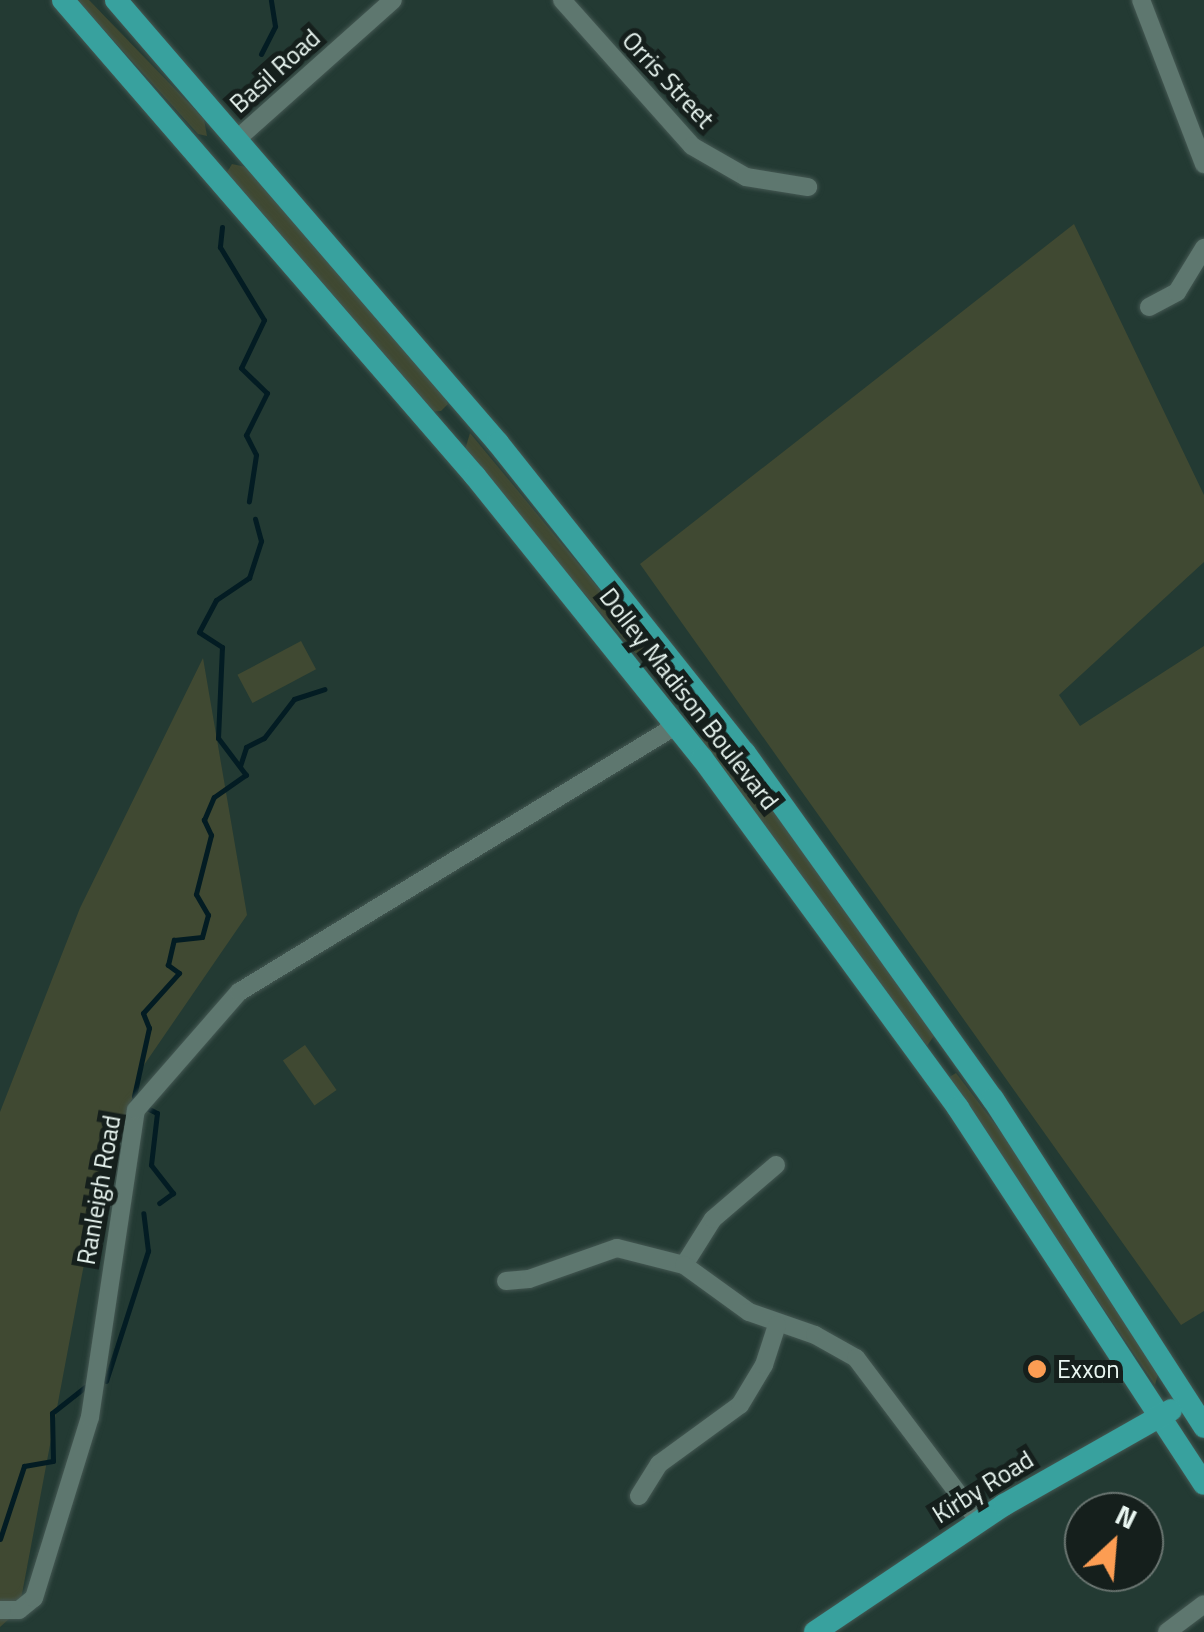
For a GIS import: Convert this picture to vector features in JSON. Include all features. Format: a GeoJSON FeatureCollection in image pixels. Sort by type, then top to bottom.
{"type":"FeatureCollection","features":[{"type":"Feature","properties":{"kind":"main road","name":"Dolley Madison Boulevard"},"geometry":{"type":"LineString","coordinates":[[62,0],[437,433],[676,725],[930,1069],[1204,1484]]}},
{"type":"Feature","properties":{"kind":"main road","name":"Dolley Madison Boulevard"},"geometry":{"type":"LineString","coordinates":[[116,0],[468,409],[706,702],[958,1048],[1204,1426]]}},
{"type":"Feature","properties":{"kind":"main road"},"geometry":{"type":"LineString","coordinates":[[206,166],[236,140]]}},
{"type":"Feature","properties":{"kind":"main road"},"geometry":{"type":"LineString","coordinates":[[437,433],[468,409]]}},
{"type":"Feature","properties":{"kind":"main road"},"geometry":{"type":"LineString","coordinates":[[676,725],[706,702]]}},
{"type":"Feature","properties":{"kind":"main road"},"geometry":{"type":"LineString","coordinates":[[930,1069],[958,1048]]}},
{"type":"Feature","properties":{"kind":"main road","name":"Kirby Road"},"geometry":{"type":"LineString","coordinates":[[815,1632],[979,1521],[1188,1401]]}},
{"type":"Feature","properties":{"kind":"street","name":"Basil Road"},"geometry":{"type":"LineString","coordinates":[[236,140],[393,0]]}},
{"type":"Feature","properties":{"kind":"street","name":"Orris Street"},"geometry":{"type":"LineString","coordinates":[[562,0],[692,146],[746,177],[808,187]]}},
{"type":"Feature","properties":{"kind":"street"},"geometry":{"type":"LineString","coordinates":[[1142,0],[1204,164]]}},
{"type":"Feature","properties":{"kind":"street"},"geometry":{"type":"LineString","coordinates":[[1148,307],[1177,292],[1204,248]]}},
{"type":"Feature","properties":{"kind":"street","name":"Ranleigh Road"},"geometry":{"type":"LineString","coordinates":[[0,1610],[20,1610],[34,1598],[90,1417],[136,1110],[239,992],[676,725]]}},
{"type":"Feature","properties":{"kind":"street"},"geometry":{"type":"LineString","coordinates":[[684,1265],[713,1219],[776,1165]]}},
{"type":"Feature","properties":{"kind":"street"},"geometry":{"type":"LineString","coordinates":[[506,1280],[529,1279],[617,1248],[684,1265],[723,1296],[777,1325],[836,1345],[872,1374],[979,1521]]}},
{"type":"Feature","properties":{"kind":"street"},"geometry":{"type":"LineString","coordinates":[[640,1496],[659,1464],[740,1405],[764,1365],[777,1325]]}},
{"type":"Feature","properties":{"kind":"street"},"geometry":{"type":"LineString","coordinates":[[1167,1632],[1204,1604]]}},
{"type":"Feature","properties":{"kind":"green space"},"geometry":{"type":"Polygon","coordinates":[[[77,0],[89,0],[204,119],[207,136],[198,134],[77,0]]]}},
{"type":"Feature","properties":{"kind":"green space"},"geometry":{"type":"Polygon","coordinates":[[[232,164],[246,167],[444,395],[448,404],[441,411],[429,412],[226,174],[232,164]]]}},
{"type":"Feature","properties":{"kind":"green space"},"geometry":{"type":"Polygon","coordinates":[[[1074,224],[1204,495],[1204,562],[1059,695],[1080,726],[1204,646],[1204,1311],[1181,1325],[640,564],[1074,224]]]}},
{"type":"Feature","properties":{"kind":"green space"},"geometry":{"type":"Polygon","coordinates":[[[470,433],[683,690],[678,703],[464,453],[470,433]]]}},
{"type":"Feature","properties":{"kind":"green space"},"geometry":{"type":"Polygon","coordinates":[[[301,641],[316,669],[252,703],[237,675],[301,641]]]}},
{"type":"Feature","properties":{"kind":"green space"},"geometry":{"type":"Polygon","coordinates":[[[203,658],[247,915],[144,1065],[97,1195],[19,1610],[0,1627],[0,1112],[80,908],[203,658]]]}},
{"type":"Feature","properties":{"kind":"green space"},"geometry":{"type":"Polygon","coordinates":[[[712,726],[936,1033],[927,1046],[698,739],[712,726]]]}},
{"type":"Feature","properties":{"kind":"green space"},"geometry":{"type":"Polygon","coordinates":[[[305,1045],[337,1090],[314,1106],[283,1060],[305,1045]]]}},
{"type":"Feature","properties":{"kind":"green space"},"geometry":{"type":"Polygon","coordinates":[[[956,1073],[1021,1158],[1158,1374],[1155,1385],[948,1078],[956,1073]]]}},
{"type":"Feature","properties":{"kind":"waterway"},"geometry":{"type":"LineString","coordinates":[[261,54],[275,26],[271,0]]}},
{"type":"Feature","properties":{"kind":"waterway"},"geometry":{"type":"LineString","coordinates":[[222,227],[220,247],[264,320],[241,368],[267,393],[246,435],[256,455],[249,501]]}},
{"type":"Feature","properties":{"kind":"waterway"},"geometry":{"type":"LineString","coordinates":[[134,1096],[149,1028],[143,1013],[179,973],[168,965],[174,940],[202,937],[208,915],[196,894],[211,835],[204,820],[214,797],[246,775],[218,738],[222,647],[199,632],[216,600],[249,578],[261,541],[255,519]]}},
{"type":"Feature","properties":{"kind":"waterway"},"geometry":{"type":"LineString","coordinates":[[240,766],[246,747],[264,738],[294,699],[324,689]]}},
{"type":"Feature","properties":{"kind":"waterway"},"geometry":{"type":"LineString","coordinates":[[147,1108],[157,1113],[151,1165],[173,1193],[159,1203]]}},
{"type":"Feature","properties":{"kind":"waterway"},"geometry":{"type":"LineString","coordinates":[[106,1381],[148,1251],[143,1213]]}},
{"type":"Feature","properties":{"kind":"waterway"},"geometry":{"type":"LineString","coordinates":[[0,1539],[24,1466],[53,1461],[52,1413],[85,1387]]}},
{"type":"Feature","properties":{"kind":"place","name":"Exxon"},"geometry":{"type":"Point","coordinates":[1037,1369]}}]}
